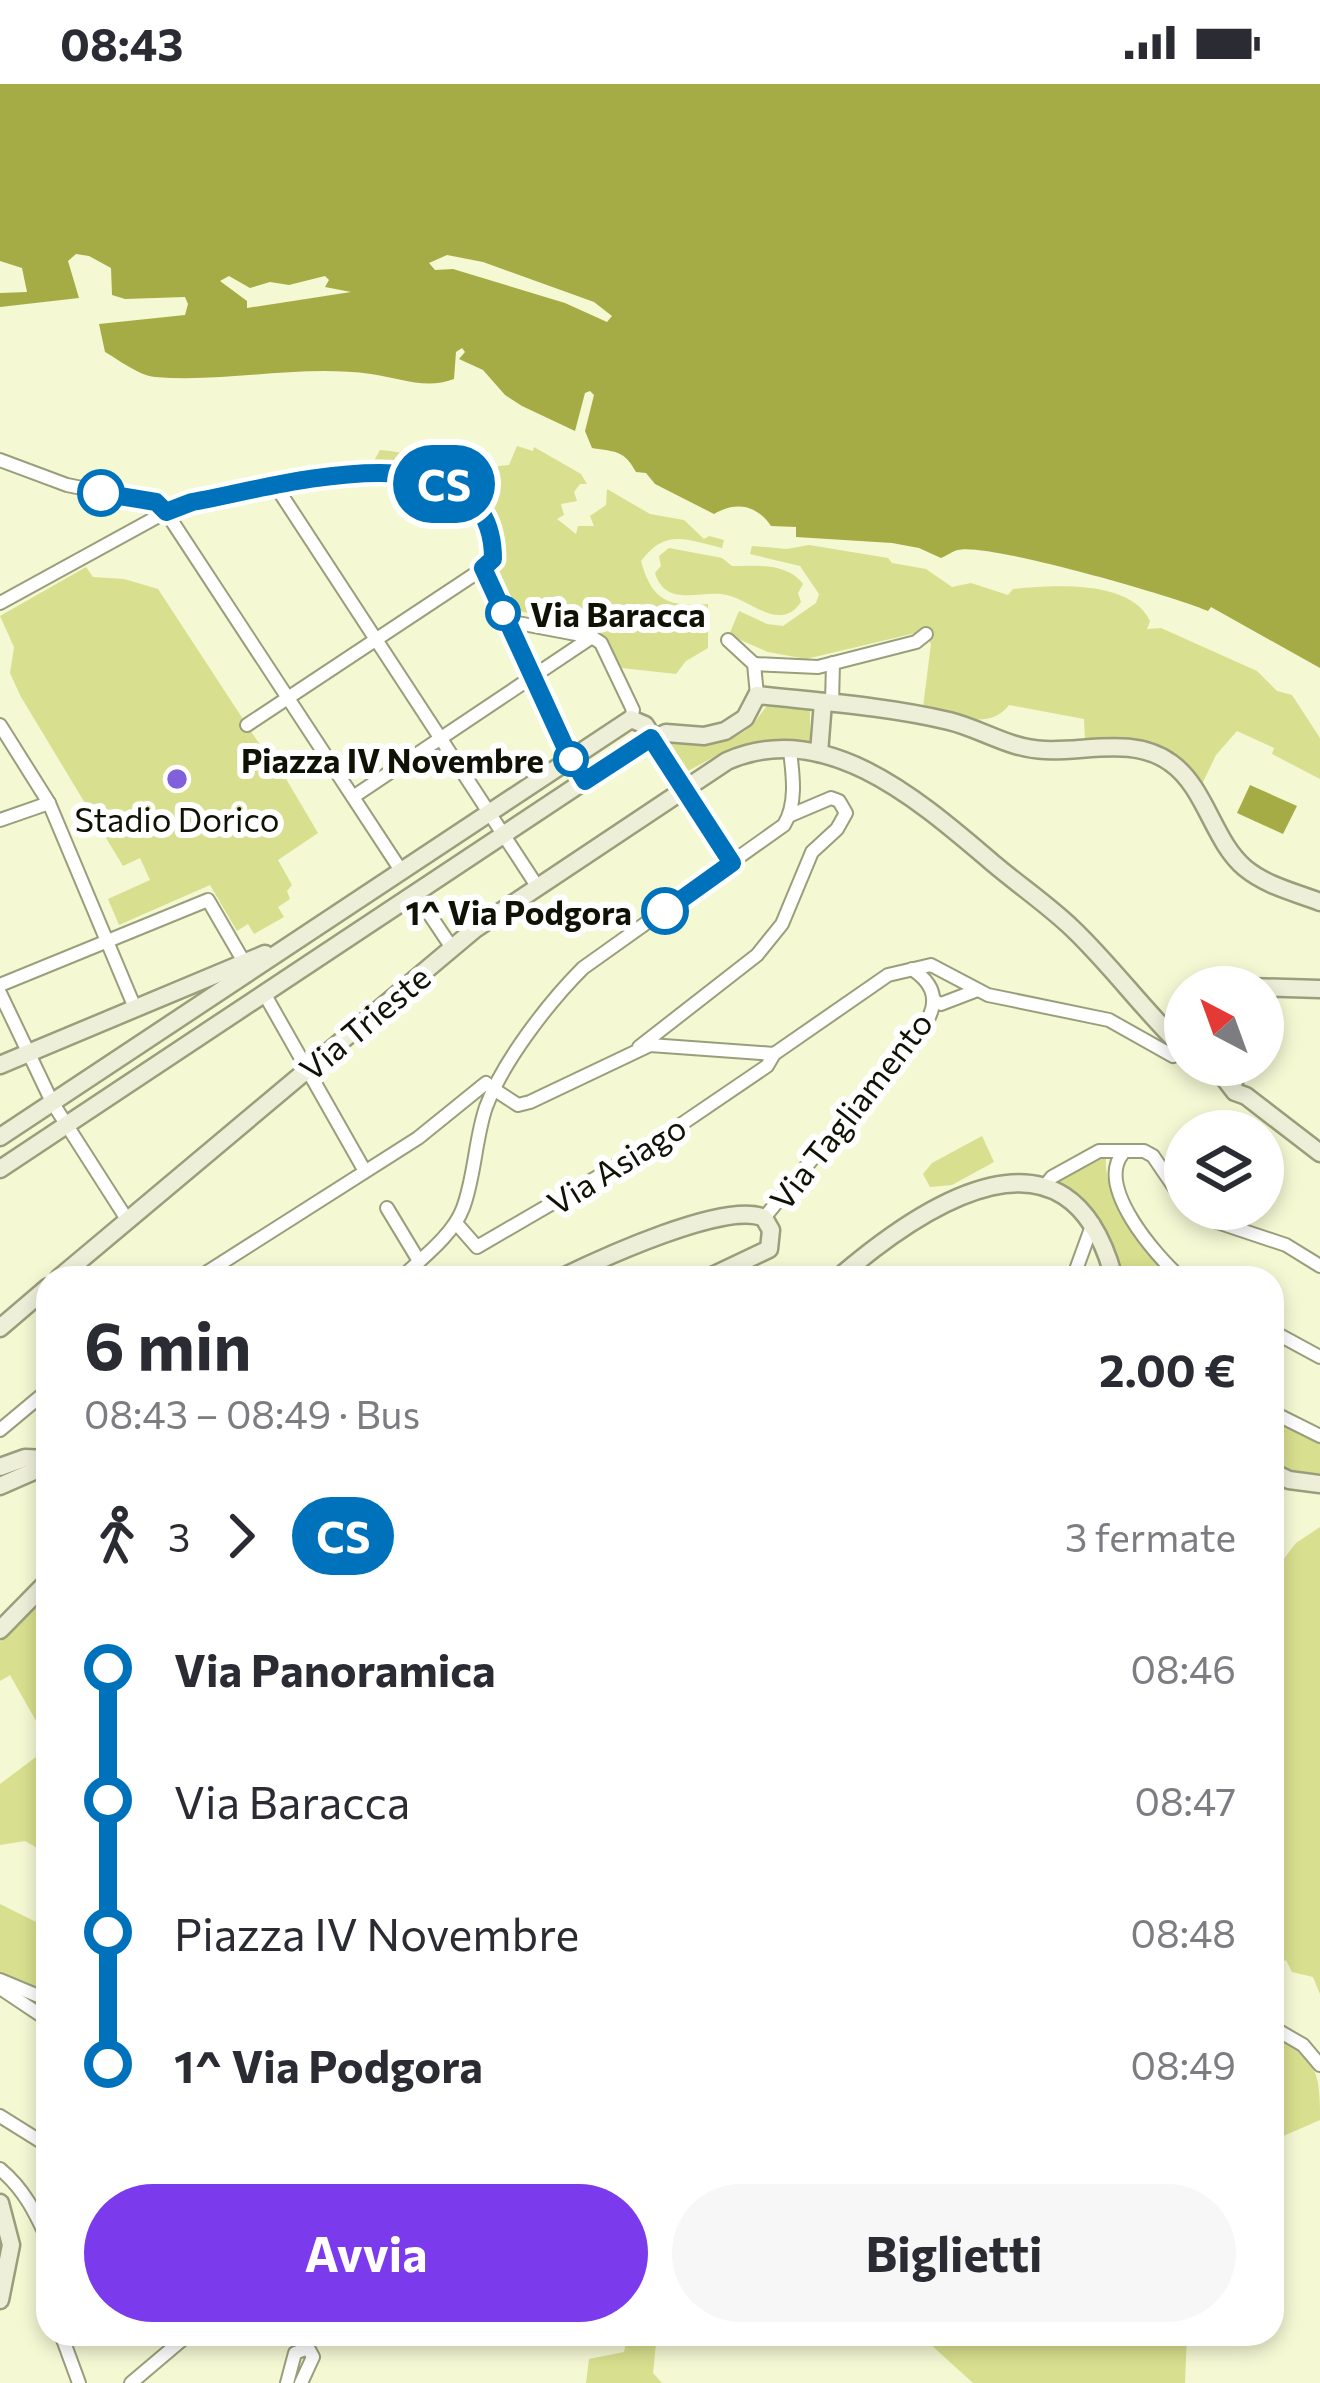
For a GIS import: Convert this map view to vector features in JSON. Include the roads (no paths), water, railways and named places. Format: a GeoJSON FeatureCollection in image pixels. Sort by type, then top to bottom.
{"type":"FeatureCollection","features":[{"type":"Feature","properties":{"kind":"street"},"geometry":{"type":"LineString","coordinates":[[0,460],[67,484],[156,502],[166,512],[402,872]]}},
{"type":"Feature","properties":{"kind":"street"},"geometry":{"type":"LineString","coordinates":[[0,604],[192,502],[368,470],[453,488],[480,512],[490,534],[493,559],[248,725]]}},
{"type":"Feature","properties":{"kind":"street"},"geometry":{"type":"LineString","coordinates":[[277,488],[537,886]]}},
{"type":"Feature","properties":{"kind":"street"},"geometry":{"type":"LineString","coordinates":[[483,568],[585,781]]}},
{"type":"Feature","properties":{"kind":"street"},"geometry":{"type":"LineString","coordinates":[[0,1137],[247,967],[402,872],[631,719],[633,710],[601,643],[507,621]]}},
{"type":"Feature","properties":{"kind":"street"},"geometry":{"type":"LineString","coordinates":[[728,640],[754,664],[818,667],[916,642],[926,634]]}},
{"type":"Feature","properties":{"kind":"street"},"geometry":{"type":"LineString","coordinates":[[353,797],[592,638]]}},
{"type":"Feature","properties":{"kind":"street"},"geometry":{"type":"LineString","coordinates":[[819,753],[833,663]]}},
{"type":"Feature","properties":{"kind":"street"},"geometry":{"type":"LineString","coordinates":[[0,1169],[651,738],[666,733],[704,736],[725,731],[745,718],[757,694],[754,664]]}},
{"type":"Feature","properties":{"kind":"street"},"geometry":{"type":"LineString","coordinates":[[757,694],[954,722],[1023,748],[1118,747],[1171,763],[1192,787],[1241,866],[1267,884],[1320,902]]}},
{"type":"Feature","properties":{"kind":"street"},"geometry":{"type":"LineString","coordinates":[[631,719],[645,725],[732,863]]}},
{"type":"Feature","properties":{"kind":"street"},"geometry":{"type":"LineString","coordinates":[[0,725],[50,803],[135,1008]]}},
{"type":"Feature","properties":{"kind":"street","name":"Via Trieste"},"geometry":{"type":"LineString","coordinates":[[74,1266],[452,948],[684,788],[743,754],[764,748],[819,753],[856,763],[944,821],[1072,928],[1164,1026]]}},
{"type":"Feature","properties":{"kind":"street"},"geometry":{"type":"LineString","coordinates":[[414,1266],[456,1223],[486,1108],[561,990],[584,968],[784,825],[790,815],[794,778],[790,751]]}},
{"type":"Feature","properties":{"kind":"street"},"geometry":{"type":"LineString","coordinates":[[217,1266],[418,1138],[486,1083],[518,1105],[530,1102],[639,1047],[757,956],[782,923],[812,852],[837,829],[846,813],[831,798],[790,815]]}},
{"type":"Feature","properties":{"kind":"street"},"geometry":{"type":"LineString","coordinates":[[0,820],[50,803]]}},
{"type":"Feature","properties":{"kind":"street"},"geometry":{"type":"LineString","coordinates":[[416,894],[452,948]]}},
{"type":"Feature","properties":{"kind":"street"},"geometry":{"type":"LineString","coordinates":[[128,1221],[52,1102],[0,989],[208,900],[362,1166]]}},
{"type":"Feature","properties":{"kind":"street"},"geometry":{"type":"LineString","coordinates":[[764,914],[782,923]]}},
{"type":"Feature","properties":{"kind":"street","name":"Via Tagliamento"},"geometry":{"type":"LineString","coordinates":[[774,1054],[888,975],[931,965],[975,991]]}},
{"type":"Feature","properties":{"kind":"street"},"geometry":{"type":"LineString","coordinates":[[0,1064],[247,967]]}},
{"type":"Feature","properties":{"kind":"street","name":"Via Tagliamento"},"geometry":{"type":"LineString","coordinates":[[764,1218],[929,1017],[935,1001],[929,985],[910,969]]}},
{"type":"Feature","properties":{"kind":"street"},"geometry":{"type":"LineString","coordinates":[[1284,988],[1320,989]]}},
{"type":"Feature","properties":{"kind":"street"},"geometry":{"type":"LineString","coordinates":[[975,991],[1109,1020],[1164,1051]]}},
{"type":"Feature","properties":{"kind":"street","name":"Via Tagliamento"},"geometry":{"type":"LineString","coordinates":[[935,1001],[941,1004],[975,991]]}},
{"type":"Feature","properties":{"kind":"street"},"geometry":{"type":"LineString","coordinates":[[639,1047],[660,1043],[774,1054]]}},
{"type":"Feature","properties":{"kind":"street","name":"Via Asiago"},"geometry":{"type":"LineString","coordinates":[[456,1223],[477,1247],[678,1127],[767,1066],[774,1054]]}},
{"type":"Feature","properties":{"kind":"street"},"geometry":{"type":"LineString","coordinates":[[1240,1086],[1246,1096],[1311,1139],[1320,1153]]}},
{"type":"Feature","properties":{"kind":"street"},"geometry":{"type":"LineString","coordinates":[[853,1266],[902,1228],[972,1190],[994,1184],[1046,1183],[1100,1151],[1144,1151],[1164,1172]]}},
{"type":"Feature","properties":{"kind":"street"},"geometry":{"type":"LineString","coordinates":[[1123,1153],[1113,1179],[1138,1231],[1167,1266]]}},
{"type":"Feature","properties":{"kind":"street"},"geometry":{"type":"LineString","coordinates":[[1046,1183],[1093,1222],[1110,1266]]}},
{"type":"Feature","properties":{"kind":"street"},"geometry":{"type":"LineString","coordinates":[[387,1208],[419,1261]]}},
{"type":"Feature","properties":{"kind":"street"},"geometry":{"type":"LineString","coordinates":[[586,1266],[626,1247],[741,1212],[764,1218],[772,1230],[769,1249],[733,1266]]}},
{"type":"Feature","properties":{"kind":"street"},"geometry":{"type":"LineString","coordinates":[[1077,1266],[1093,1222]]}},
{"type":"Feature","properties":{"kind":"street"},"geometry":{"type":"LineString","coordinates":[[1241,1230],[1286,1245],[1320,1266]]}},
{"type":"Feature","properties":{"kind":"street"},"geometry":{"type":"LineString","coordinates":[[0,1328],[36,1298]]}},
{"type":"Feature","properties":{"kind":"street"},"geometry":{"type":"LineString","coordinates":[[1284,1338],[1320,1357]]}},
{"type":"Feature","properties":{"kind":"street"},"geometry":{"type":"LineString","coordinates":[[0,1430],[36,1400]]}},
{"type":"Feature","properties":{"kind":"street"},"geometry":{"type":"LineString","coordinates":[[1284,1418],[1320,1436]]}},
{"type":"Feature","properties":{"kind":"street"},"geometry":{"type":"LineString","coordinates":[[0,1467],[36,1464]]}},
{"type":"Feature","properties":{"kind":"street"},"geometry":{"type":"LineString","coordinates":[[0,1486],[36,1465]]}},
{"type":"Feature","properties":{"kind":"street"},"geometry":{"type":"LineString","coordinates":[[1284,1478],[1320,1484]]}},
{"type":"Feature","properties":{"kind":"street"},"geometry":{"type":"LineString","coordinates":[[0,1630],[36,1593]]}},
{"type":"Feature","properties":{"kind":"street"},"geometry":{"type":"LineString","coordinates":[[0,1984],[36,1996]]}},
{"type":"Feature","properties":{"kind":"street"},"geometry":{"type":"LineString","coordinates":[[0,1984],[36,2011]]}},
{"type":"Feature","properties":{"kind":"street"},"geometry":{"type":"LineString","coordinates":[[1284,2034],[1303,2045],[1320,2065]]}},
{"type":"Feature","properties":{"kind":"street"},"geometry":{"type":"LineString","coordinates":[[0,2116],[36,2138]]}},
{"type":"Feature","properties":{"kind":"street"},"geometry":{"type":"LineString","coordinates":[[0,2169],[24,2193],[36,2216]]}},
{"type":"Feature","properties":{"kind":"street"},"geometry":{"type":"LineString","coordinates":[[0,2203],[11,2245],[2,2292]]}},
{"type":"Feature","properties":{"kind":"street"},"geometry":{"type":"LineString","coordinates":[[65,2346],[79,2383]]}},
{"type":"Feature","properties":{"kind":"street"},"geometry":{"type":"LineString","coordinates":[[131,2383],[174,2346]]}},
{"type":"Feature","properties":{"kind":"street"},"geometry":{"type":"LineString","coordinates":[[287,2383],[295,2353],[308,2348],[313,2356],[302,2383]]}},
{"type":"Feature","properties":{"kind":"place","name":"Via Baracca"},"geometry":{"type":"Point","coordinates":[503,613]}},
{"type":"Feature","properties":{"kind":"place","name":"Piazza IV Novembre"},"geometry":{"type":"Point","coordinates":[571,759]}},
{"type":"Feature","properties":{"kind":"place","name":"Stadio Dorico"},"geometry":{"type":"Point","coordinates":[177,779]}},
{"type":"Feature","properties":{"kind":"place","name":"1^ Via Podgora"},"geometry":{"type":"Point","coordinates":[665,911]}}]}
